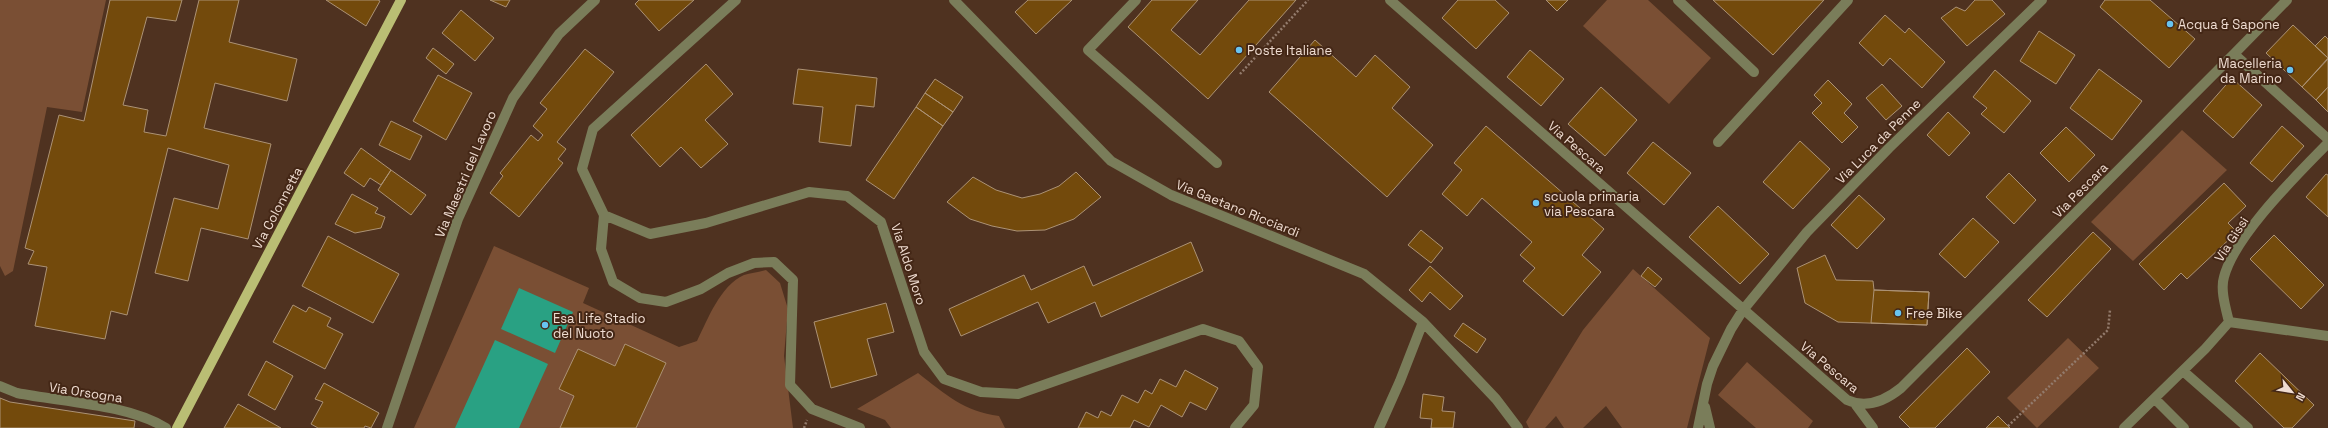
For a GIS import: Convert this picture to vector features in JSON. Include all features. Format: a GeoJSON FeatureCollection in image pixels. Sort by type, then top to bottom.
{"type":"FeatureCollection","features":[{"type":"Feature","properties":{"kind":"main road","name":"Via Colonnetta"},"geometry":{"type":"LineString","coordinates":[[177,428],[401,0]]}},
{"type":"Feature","properties":{"kind":"street","name":"Via Maestri del Lavoro"},"geometry":{"type":"LineString","coordinates":[[387,428],[458,219],[513,98],[559,34],[595,0]]}},
{"type":"Feature","properties":{"kind":"street"},"geometry":{"type":"LineString","coordinates":[[736,0],[594,129],[582,169],[604,215],[601,249],[613,282],[640,298],[666,302],[701,289],[728,273],[754,263],[774,262],[793,280],[790,385],[812,409],[860,428]]}},
{"type":"Feature","properties":{"kind":"street","name":"Via Gaetano Ricciardi"},"geometry":{"type":"LineString","coordinates":[[954,0],[1111,161],[1171,195],[1364,274],[1423,322],[1496,399],[1518,428]]}},
{"type":"Feature","properties":{"kind":"street"},"geometry":{"type":"LineString","coordinates":[[1136,0],[1088,50],[1217,163]]}},
{"type":"Feature","properties":{"kind":"street","name":"Via Pescara"},"geometry":{"type":"LineString","coordinates":[[1390,0],[1743,310],[1847,400],[1856,405],[1882,400],[1901,388],[2287,0]]}},
{"type":"Feature","properties":{"kind":"street"},"geometry":{"type":"LineString","coordinates":[[1678,0],[1754,72]]}},
{"type":"Feature","properties":{"kind":"street"},"geometry":{"type":"LineString","coordinates":[[1718,142],[1848,0]]}},
{"type":"Feature","properties":{"kind":"street","name":"Via Luca da Penne"},"geometry":{"type":"LineString","coordinates":[[1698,428],[1707,384],[1720,350],[1743,310],[1807,232],[1889,148],[2042,0]]}},
{"type":"Feature","properties":{"kind":"street"},"geometry":{"type":"LineString","coordinates":[[2234,54],[2328,139]]}},
{"type":"Feature","properties":{"kind":"street","name":"Via Gissi"},"geometry":{"type":"LineString","coordinates":[[2229,322],[2223,278],[2230,261],[2274,199],[2328,143]]}},
{"type":"Feature","properties":{"kind":"street","name":"Via Aldo Moro"},"geometry":{"type":"LineString","coordinates":[[604,215],[650,234],[706,223],[809,192],[847,196],[881,222],[924,352],[944,379],[981,392],[1018,394],[1203,329],[1240,341],[1258,367],[1254,405],[1235,428]]}},
{"type":"Feature","properties":{"kind":"street"},"geometry":{"type":"LineString","coordinates":[[1379,428],[1400,381],[1423,322]]}},
{"type":"Feature","properties":{"kind":"street"},"geometry":{"type":"LineString","coordinates":[[2124,428],[2184,371],[2229,322],[2328,336]]}},
{"type":"Feature","properties":{"kind":"street"},"geometry":{"type":"LineString","coordinates":[[2184,371],[2248,428]]}},
{"type":"Feature","properties":{"kind":"street","name":"Via Orsogna"},"geometry":{"type":"LineString","coordinates":[[0,386],[17,393],[130,412],[153,420],[166,428]]}},
{"type":"Feature","properties":{"kind":"street"},"geometry":{"type":"LineString","coordinates":[[2155,399],[2184,428]]}},
{"type":"Feature","properties":{"kind":"street"},"geometry":{"type":"LineString","coordinates":[[1704,401],[1710,428]]}},
{"type":"Feature","properties":{"kind":"street"},"geometry":{"type":"LineString","coordinates":[[1856,405],[1873,428]]}},
{"type":"Feature","properties":{"kind":"path"},"geometry":{"type":"LineString","coordinates":[[1240,74],[1308,0]]}},
{"type":"Feature","properties":{"kind":"path"},"geometry":{"type":"LineString","coordinates":[[2008,426],[2108,330],[2110,310]]}},
{"type":"Feature","properties":{"kind":"shaded area"},"geometry":{"type":"Polygon","coordinates":[[[0,0],[106,0],[82,112],[47,107],[13,271],[5,276],[0,266],[0,0]]]}},
{"type":"Feature","properties":{"kind":"shaded area"},"geometry":{"type":"Polygon","coordinates":[[[1607,0],[1648,0],[1711,58],[1669,104],[1583,26],[1607,0]]]}},
{"type":"Feature","properties":{"kind":"shaded area"},"geometry":{"type":"Polygon","coordinates":[[[2182,130],[2227,170],[2133,261],[2091,222],[2182,130]]]}},
{"type":"Feature","properties":{"kind":"shaded area","name":"Esa Life Stadio del Nuoto"},"geometry":{"type":"Polygon","coordinates":[[[494,246],[589,288],[583,303],[679,347],[697,341],[710,313],[721,295],[728,287],[744,275],[766,270],[780,283],[788,309],[784,356],[793,428],[414,428],[494,246]]]}},
{"type":"Feature","properties":{"kind":"shaded area"},"geometry":{"type":"Polygon","coordinates":[[[1633,269],[1710,338],[1687,428],[1622,428],[1606,406],[1583,428],[1564,428],[1556,416],[1545,428],[1529,428],[1526,422],[1583,330],[1633,269]]]}},
{"type":"Feature","properties":{"kind":"shaded area"},"geometry":{"type":"Polygon","coordinates":[[[2068,338],[2099,368],[2037,428],[2007,398],[2068,338]]]}},
{"type":"Feature","properties":{"kind":"shaded area"},"geometry":{"type":"Polygon","coordinates":[[[1747,362],[1813,421],[1808,428],[1756,428],[1718,395],[1747,362]]]}},
{"type":"Feature","properties":{"kind":"shaded area"},"geometry":{"type":"Polygon","coordinates":[[[918,373],[956,401],[976,411],[999,416],[1005,428],[891,428],[885,420],[857,409],[918,373]]]}},
{"type":"Feature","properties":{"kind":"water"},"geometry":{"type":"Polygon","coordinates":[[[519,288],[573,312],[555,353],[501,329],[519,288]]]}},
{"type":"Feature","properties":{"kind":"water"},"geometry":{"type":"Polygon","coordinates":[[[495,340],[548,364],[519,428],[455,428],[495,340]]]}},
{"type":"Feature","properties":{"kind":"building"},"geometry":{"type":"Polygon","coordinates":[[[110,0],[182,0],[176,21],[147,17],[123,105],[148,110],[144,132],[166,136],[199,0],[239,0],[229,42],[297,59],[287,101],[215,83],[204,128],[271,144],[248,239],[201,228],[188,281],[155,273],[174,198],[218,209],[229,165],[168,148],[127,315],[111,311],[105,339],[35,326],[47,267],[28,264],[34,251],[25,248],[59,115],[84,121],[110,0]]]}},
{"type":"Feature","properties":{"kind":"building"},"geometry":{"type":"Polygon","coordinates":[[[326,0],[378,0],[380,1],[366,26],[326,0]]]}},
{"type":"Feature","properties":{"kind":"building"},"geometry":{"type":"Polygon","coordinates":[[[490,0],[510,0],[506,7],[490,0]]]}},
{"type":"Feature","properties":{"kind":"building"},"geometry":{"type":"Polygon","coordinates":[[[639,0],[694,0],[659,31],[635,4],[639,0]]]}},
{"type":"Feature","properties":{"kind":"building"},"geometry":{"type":"Polygon","coordinates":[[[1028,0],[1072,0],[1036,34],[1015,12],[1028,0]]]}},
{"type":"Feature","properties":{"kind":"building"},"geometry":{"type":"Polygon","coordinates":[[[1152,0],[1198,0],[1171,30],[1200,55],[1249,0],[1296,0],[1208,99],[1128,27],[1152,0]]]}},
{"type":"Feature","properties":{"kind":"building"},"geometry":{"type":"Polygon","coordinates":[[[1458,0],[1495,0],[1509,13],[1476,49],[1442,18],[1458,0]]]}},
{"type":"Feature","properties":{"kind":"building"},"geometry":{"type":"Polygon","coordinates":[[[1546,0],[1568,0],[1557,11],[1546,0]]]}},
{"type":"Feature","properties":{"kind":"building"},"geometry":{"type":"Polygon","coordinates":[[[1713,0],[1824,0],[1773,55],[1713,0]]]}},
{"type":"Feature","properties":{"kind":"building"},"geometry":{"type":"Polygon","coordinates":[[[1975,0],[1992,0],[2005,14],[1967,46],[1941,18],[1956,7],[1965,11],[1975,0]]]}},
{"type":"Feature","properties":{"kind":"building"},"geometry":{"type":"Polygon","coordinates":[[[2105,0],[2150,0],[2195,39],[2169,68],[2100,7],[2105,0]]]}},
{"type":"Feature","properties":{"kind":"building"},"geometry":{"type":"Polygon","coordinates":[[[461,10],[494,38],[475,61],[442,33],[461,10]]]}},
{"type":"Feature","properties":{"kind":"building"},"geometry":{"type":"Polygon","coordinates":[[[1885,15],[1905,33],[1909,28],[1945,62],[1922,88],[1890,58],[1883,66],[1859,43],[1885,15]]]}},
{"type":"Feature","properties":{"kind":"building"},"geometry":{"type":"Polygon","coordinates":[[[2293,25],[2328,58],[2302,87],[2266,53],[2293,25]]]}},
{"type":"Feature","properties":{"kind":"building"},"geometry":{"type":"Polygon","coordinates":[[[2039,31],[2075,55],[2056,84],[2020,61],[2039,31]]]}},
{"type":"Feature","properties":{"kind":"building"},"geometry":{"type":"Polygon","coordinates":[[[2325,36],[2328,39],[2328,58],[2315,46],[2325,36]]]}},
{"type":"Feature","properties":{"kind":"building"},"geometry":{"type":"Polygon","coordinates":[[[1315,40],[1356,77],[1375,55],[1410,87],[1392,108],[1433,145],[1387,197],[1269,92],[1315,40]]]}},
{"type":"Feature","properties":{"kind":"building"},"geometry":{"type":"Polygon","coordinates":[[[433,48],[454,64],[446,74],[426,58],[433,48]]]}},
{"type":"Feature","properties":{"kind":"building"},"geometry":{"type":"Polygon","coordinates":[[[585,49],[614,72],[557,142],[566,149],[558,159],[563,163],[519,217],[490,193],[503,176],[500,173],[531,135],[538,141],[543,135],[533,126],[547,109],[540,103],[585,49]]]}},
{"type":"Feature","properties":{"kind":"building"},"geometry":{"type":"Polygon","coordinates":[[[1530,50],[1564,79],[1541,106],[1507,77],[1530,50]]]}},
{"type":"Feature","properties":{"kind":"building"},"geometry":{"type":"Polygon","coordinates":[[[2328,59],[2328,87],[2316,100],[2302,87],[2328,59]]]}},
{"type":"Feature","properties":{"kind":"building"},"geometry":{"type":"Polygon","coordinates":[[[706,64],[733,94],[705,120],[728,144],[701,168],[681,147],[660,167],[631,135],[706,64]]]}},
{"type":"Feature","properties":{"kind":"building"},"geometry":{"type":"Polygon","coordinates":[[[798,69],[877,78],[874,107],[856,105],[851,146],[819,142],[823,107],[793,104],[798,69]]]}},
{"type":"Feature","properties":{"kind":"building"},"geometry":{"type":"Polygon","coordinates":[[[2099,69],[2142,101],[2112,140],[2070,108],[2099,69]]]}},
{"type":"Feature","properties":{"kind":"building"},"geometry":{"type":"Polygon","coordinates":[[[1995,70],[2031,101],[2004,133],[1981,114],[1987,108],[1973,97],[1995,70]]]}},
{"type":"Feature","properties":{"kind":"building"},"geometry":{"type":"Polygon","coordinates":[[[438,75],[472,93],[446,140],[413,121],[438,75]]]}},
{"type":"Feature","properties":{"kind":"building"},"geometry":{"type":"Polygon","coordinates":[[[2232,78],[2262,105],[2233,138],[2203,111],[2232,78]]]}},
{"type":"Feature","properties":{"kind":"building"},"geometry":{"type":"Polygon","coordinates":[[[935,79],[963,97],[953,112],[925,93],[935,79]]]}},
{"type":"Feature","properties":{"kind":"building"},"geometry":{"type":"Polygon","coordinates":[[[1828,80],[1852,104],[1844,113],[1858,127],[1842,143],[1812,113],[1822,103],[1814,95],[1828,80]]]}},
{"type":"Feature","properties":{"kind":"building"},"geometry":{"type":"Polygon","coordinates":[[[1882,84],[1902,106],[1886,120],[1866,98],[1882,84]]]}},
{"type":"Feature","properties":{"kind":"building"},"geometry":{"type":"Polygon","coordinates":[[[1601,87],[1637,120],[1605,156],[1568,124],[1601,87]]]}},
{"type":"Feature","properties":{"kind":"building"},"geometry":{"type":"Polygon","coordinates":[[[2328,87],[2328,112],[2316,100],[2328,87]]]}},
{"type":"Feature","properties":{"kind":"building"},"geometry":{"type":"Polygon","coordinates":[[[925,93],[953,112],[943,126],[916,107],[925,93]]]}},
{"type":"Feature","properties":{"kind":"building"},"geometry":{"type":"Polygon","coordinates":[[[916,107],[943,126],[894,199],[866,180],[916,107]]]}},
{"type":"Feature","properties":{"kind":"building"},"geometry":{"type":"Polygon","coordinates":[[[1948,112],[1970,133],[1949,156],[1927,135],[1948,112]]]}},
{"type":"Feature","properties":{"kind":"building"},"geometry":{"type":"Polygon","coordinates":[[[391,121],[422,136],[410,160],[379,145],[391,121]]]}},
{"type":"Feature","properties":{"kind":"building"},"geometry":{"type":"Polygon","coordinates":[[[1486,126],[1604,229],[1582,255],[1601,272],[1563,316],[1523,281],[1535,268],[1520,255],[1532,242],[1482,198],[1467,216],[1442,194],[1462,170],[1454,163],[1486,126]]]}},
{"type":"Feature","properties":{"kind":"building"},"geometry":{"type":"Polygon","coordinates":[[[2282,126],[2304,146],[2272,182],[2250,163],[2282,126]]]}},
{"type":"Feature","properties":{"kind":"building"},"geometry":{"type":"Polygon","coordinates":[[[2066,127],[2095,155],[2069,182],[2040,153],[2066,127]]]}},
{"type":"Feature","properties":{"kind":"building"},"geometry":{"type":"Polygon","coordinates":[[[1800,141],[1830,169],[1793,209],[1763,182],[1800,141]]]}},
{"type":"Feature","properties":{"kind":"building"},"geometry":{"type":"Polygon","coordinates":[[[1653,142],[1691,173],[1664,205],[1627,173],[1653,142]]]}},
{"type":"Feature","properties":{"kind":"building"},"geometry":{"type":"Polygon","coordinates":[[[361,148],[391,170],[381,185],[370,178],[364,187],[344,173],[361,148]]]}},
{"type":"Feature","properties":{"kind":"building"},"geometry":{"type":"Polygon","coordinates":[[[391,170],[426,195],[411,215],[378,190],[391,170]]]}},
{"type":"Feature","properties":{"kind":"building"},"geometry":{"type":"Polygon","coordinates":[[[1076,172],[1101,197],[1074,219],[1045,230],[1017,231],[992,226],[970,219],[947,202],[973,177],[996,190],[1022,198],[1040,194],[1059,186],[1076,172]]]}},
{"type":"Feature","properties":{"kind":"building"},"geometry":{"type":"Polygon","coordinates":[[[2009,173],[2036,200],[2014,224],[1986,197],[2009,173]]]}},
{"type":"Feature","properties":{"kind":"building"},"geometry":{"type":"Polygon","coordinates":[[[2326,174],[2328,175],[2328,217],[2306,197],[2326,174]]]}},
{"type":"Feature","properties":{"kind":"building"},"geometry":{"type":"Polygon","coordinates":[[[2224,183],[2246,206],[2228,223],[2237,232],[2187,279],[2181,273],[2164,290],[2139,264],[2224,183]]]}},
{"type":"Feature","properties":{"kind":"building"},"geometry":{"type":"Polygon","coordinates":[[[352,194],[378,208],[375,213],[385,217],[381,228],[355,233],[335,224],[352,194]]]}},
{"type":"Feature","properties":{"kind":"building"},"geometry":{"type":"Polygon","coordinates":[[[1859,195],[1885,219],[1857,249],[1831,225],[1859,195]]]}},
{"type":"Feature","properties":{"kind":"building"},"geometry":{"type":"Polygon","coordinates":[[[1718,206],[1769,254],[1740,284],[1689,237],[1718,206]]]}},
{"type":"Feature","properties":{"kind":"building"},"geometry":{"type":"Polygon","coordinates":[[[1973,218],[1999,242],[1965,278],[1939,254],[1973,218]]]}},
{"type":"Feature","properties":{"kind":"building"},"geometry":{"type":"Polygon","coordinates":[[[1421,230],[1443,248],[1431,263],[1408,245],[1421,230]]]}},
{"type":"Feature","properties":{"kind":"building"},"geometry":{"type":"Polygon","coordinates":[[[2093,232],[2111,249],[2047,317],[2028,300],[2093,232]]]}},
{"type":"Feature","properties":{"kind":"building"},"geometry":{"type":"Polygon","coordinates":[[[2274,235],[2324,285],[2301,309],[2250,259],[2274,235]]]}},
{"type":"Feature","properties":{"kind":"building"},"geometry":{"type":"Polygon","coordinates":[[[328,236],[399,274],[373,323],[302,286],[328,236]]]}},
{"type":"Feature","properties":{"kind":"building"},"geometry":{"type":"Polygon","coordinates":[[[1191,242],[1203,271],[1101,317],[1095,302],[1048,323],[1038,302],[961,336],[949,309],[1024,275],[1031,290],[1084,266],[1093,286],[1191,242]]]}},
{"type":"Feature","properties":{"kind":"building"},"geometry":{"type":"Polygon","coordinates":[[[1825,255],[1836,280],[1873,281],[1874,290],[1929,292],[1927,325],[1838,322],[1805,303],[1797,268],[1825,255]]]}},
{"type":"Feature","properties":{"kind":"building"},"geometry":{"type":"Polygon","coordinates":[[[1430,266],[1463,296],[1450,310],[1430,292],[1422,302],[1409,290],[1430,266]]]}},
{"type":"Feature","properties":{"kind":"building"},"geometry":{"type":"Polygon","coordinates":[[[1648,267],[1662,279],[1655,287],[1641,276],[1648,267]]]}},
{"type":"Feature","properties":{"kind":"building"},"geometry":{"type":"Polygon","coordinates":[[[1874,290],[1929,292],[1927,325],[1871,323],[1874,290]]]}},
{"type":"Feature","properties":{"kind":"building"},"geometry":{"type":"Polygon","coordinates":[[[886,303],[894,332],[867,339],[877,375],[831,388],[814,322],[886,303]]]}},
{"type":"Feature","properties":{"kind":"building"},"geometry":{"type":"Polygon","coordinates":[[[293,305],[306,312],[309,307],[331,318],[327,326],[343,334],[325,369],[273,342],[293,305]]]}},
{"type":"Feature","properties":{"kind":"building"},"geometry":{"type":"Polygon","coordinates":[[[1463,323],[1486,339],[1477,353],[1454,336],[1463,323]]]}},
{"type":"Feature","properties":{"kind":"building"},"geometry":{"type":"Polygon","coordinates":[[[625,344],[666,363],[636,428],[560,428],[574,396],[559,389],[578,349],[615,366],[625,344]]]}},
{"type":"Feature","properties":{"kind":"building"},"geometry":{"type":"Polygon","coordinates":[[[1967,348],[1990,372],[1935,428],[1910,428],[1899,417],[1967,348]]]}},
{"type":"Feature","properties":{"kind":"building"},"geometry":{"type":"Polygon","coordinates":[[[2260,353],[2314,405],[2292,428],[2284,428],[2235,381],[2260,353]]]}},
{"type":"Feature","properties":{"kind":"building"},"geometry":{"type":"Polygon","coordinates":[[[266,361],[293,376],[275,410],[248,395],[266,361]]]}},
{"type":"Feature","properties":{"kind":"building"},"geometry":{"type":"Polygon","coordinates":[[[1185,370],[1218,388],[1206,410],[1190,402],[1182,417],[1161,405],[1149,427],[1134,420],[1130,428],[1078,428],[1086,412],[1098,418],[1101,411],[1111,416],[1122,395],[1138,403],[1145,390],[1152,394],[1160,379],[1176,387],[1185,370]]]}},
{"type":"Feature","properties":{"kind":"building"},"geometry":{"type":"Polygon","coordinates":[[[324,383],[379,413],[371,428],[365,426],[364,428],[318,428],[311,424],[323,402],[315,399],[324,383]]]}},
{"type":"Feature","properties":{"kind":"building"},"geometry":{"type":"Polygon","coordinates":[[[1423,394],[1444,397],[1442,411],[1455,412],[1453,428],[1431,428],[1432,419],[1420,418],[1423,394]]]}},
{"type":"Feature","properties":{"kind":"building"},"geometry":{"type":"Polygon","coordinates":[[[0,398],[10,402],[135,421],[134,428],[0,428],[0,398]]]}},
{"type":"Feature","properties":{"kind":"building"},"geometry":{"type":"Polygon","coordinates":[[[238,404],[281,428],[224,428],[238,404]]]}},
{"type":"Feature","properties":{"kind":"building"},"geometry":{"type":"Polygon","coordinates":[[[1998,416],[2010,428],[1986,428],[1998,416]]]}},
{"type":"Feature","properties":{"kind":"place","name":"Acqua & Sapone"},"geometry":{"type":"Point","coordinates":[2170,24]}},
{"type":"Feature","properties":{"kind":"place","name":"Poste Italiane"},"geometry":{"type":"Point","coordinates":[1239,50]}},
{"type":"Feature","properties":{"kind":"place","name":"Macelleria da Marino"},"geometry":{"type":"Point","coordinates":[2290,70]}},
{"type":"Feature","properties":{"kind":"place","name":"scuola primaria via Pescara"},"geometry":{"type":"Point","coordinates":[1536,203]}},
{"type":"Feature","properties":{"kind":"place","name":"Free Bike"},"geometry":{"type":"Point","coordinates":[1898,313]}},
{"type":"Feature","properties":{"kind":"place","name":"Esa Life Stadio del Nuoto"},"geometry":{"type":"Point","coordinates":[545,325]}}]}
